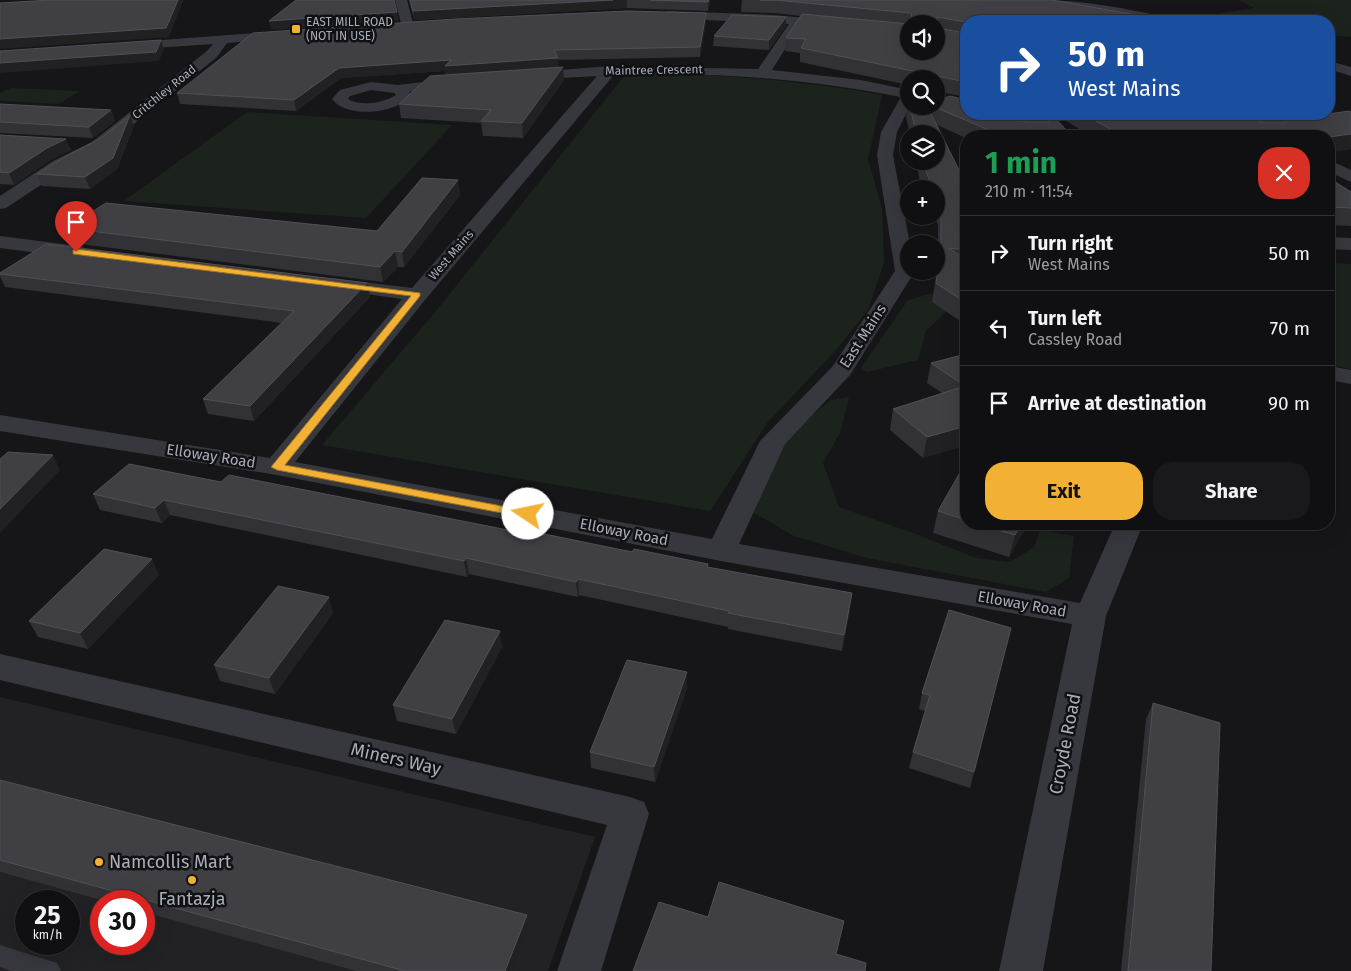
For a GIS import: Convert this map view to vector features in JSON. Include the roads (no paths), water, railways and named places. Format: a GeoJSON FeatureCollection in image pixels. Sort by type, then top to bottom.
{"type":"FeatureCollection","features":[{"type":"Feature","properties":{"kind":"street"},"geometry":{"type":"LineString","coordinates":[[401,0],[408,27]]}},
{"type":"Feature","properties":{"kind":"street"},"geometry":{"type":"LineString","coordinates":[[1048,0],[1137,15]]}},
{"type":"Feature","properties":{"kind":"street"},"geometry":{"type":"LineString","coordinates":[[655,15],[797,21],[900,31]]}},
{"type":"Feature","properties":{"kind":"street"},"geometry":{"type":"LineString","coordinates":[[763,72],[797,21]]}},
{"type":"Feature","properties":{"kind":"street"},"geometry":{"type":"LineString","coordinates":[[116,47],[301,34]]}},
{"type":"Feature","properties":{"kind":"street","name":"Critchley Road"},"geometry":{"type":"LineString","coordinates":[[0,204],[59,165],[98,145],[205,60],[223,39]]}},
{"type":"Feature","properties":{"kind":"street"},"geometry":{"type":"LineString","coordinates":[[1335,67],[1351,72]]}},
{"type":"Feature","properties":{"kind":"street","name":"Maintree Crescent"},"geometry":{"type":"LineString","coordinates":[[512,78],[610,70],[688,69],[763,72],[845,81],[900,92]]}},
{"type":"Feature","properties":{"kind":"street","name":"West Mains"},"geometry":{"type":"LineString","coordinates":[[277,467],[417,294],[610,70]]}},
{"type":"Feature","properties":{"kind":"street"},"geometry":{"type":"LineString","coordinates":[[398,89],[424,84],[473,80]]}},
{"type":"Feature","properties":{"kind":"street","name":"East Mains"},"geometry":{"type":"LineString","coordinates":[[721,551],[773,441],[842,370],[904,271],[885,155],[888,132],[900,110]]}},
{"type":"Feature","properties":{"kind":"street"},"geometry":{"type":"LineString","coordinates":[[69,143],[98,145]]}},
{"type":"Feature","properties":{"kind":"street"},"geometry":{"type":"LineString","coordinates":[[1335,168],[1351,177]]}},
{"type":"Feature","properties":{"kind":"street"},"geometry":{"type":"LineString","coordinates":[[0,242],[97,254]]}},
{"type":"Feature","properties":{"kind":"street"},"geometry":{"type":"LineString","coordinates":[[1335,243],[1351,244]]}},
{"type":"Feature","properties":{"kind":"street"},"geometry":{"type":"LineString","coordinates":[[310,281],[417,294]]}},
{"type":"Feature","properties":{"kind":"street"},"geometry":{"type":"LineString","coordinates":[[1335,374],[1351,377]]}},
{"type":"Feature","properties":{"kind":"street","name":"Elloway Road"},"geometry":{"type":"LineString","coordinates":[[3,428],[277,467],[721,551],[1090,616]]}},
{"type":"Feature","properties":{"kind":"street","name":"Croyde Road"},"geometry":{"type":"LineString","coordinates":[[1021,971],[1090,616],[1126,530]]}},
{"type":"Feature","properties":{"kind":"street","name":"Miners Way"},"geometry":{"type":"LineString","coordinates":[[0,667],[630,814],[579,971]]}},
{"type":"Feature","properties":{"kind":"lane"},"geometry":{"type":"LineString","coordinates":[[0,956],[49,971]]}},
{"type":"Feature","properties":{"kind":"place","name":"EAST MILL ROAD (NOT IN USE)"},"geometry":{"type":"Point","coordinates":[296,29]}},
{"type":"Feature","properties":{"kind":"place","name":"Namcollis Mart"},"geometry":{"type":"Point","coordinates":[99,862]}},
{"type":"Feature","properties":{"kind":"place","name":"Fantazja"},"geometry":{"type":"Point","coordinates":[192,880]}}]}
